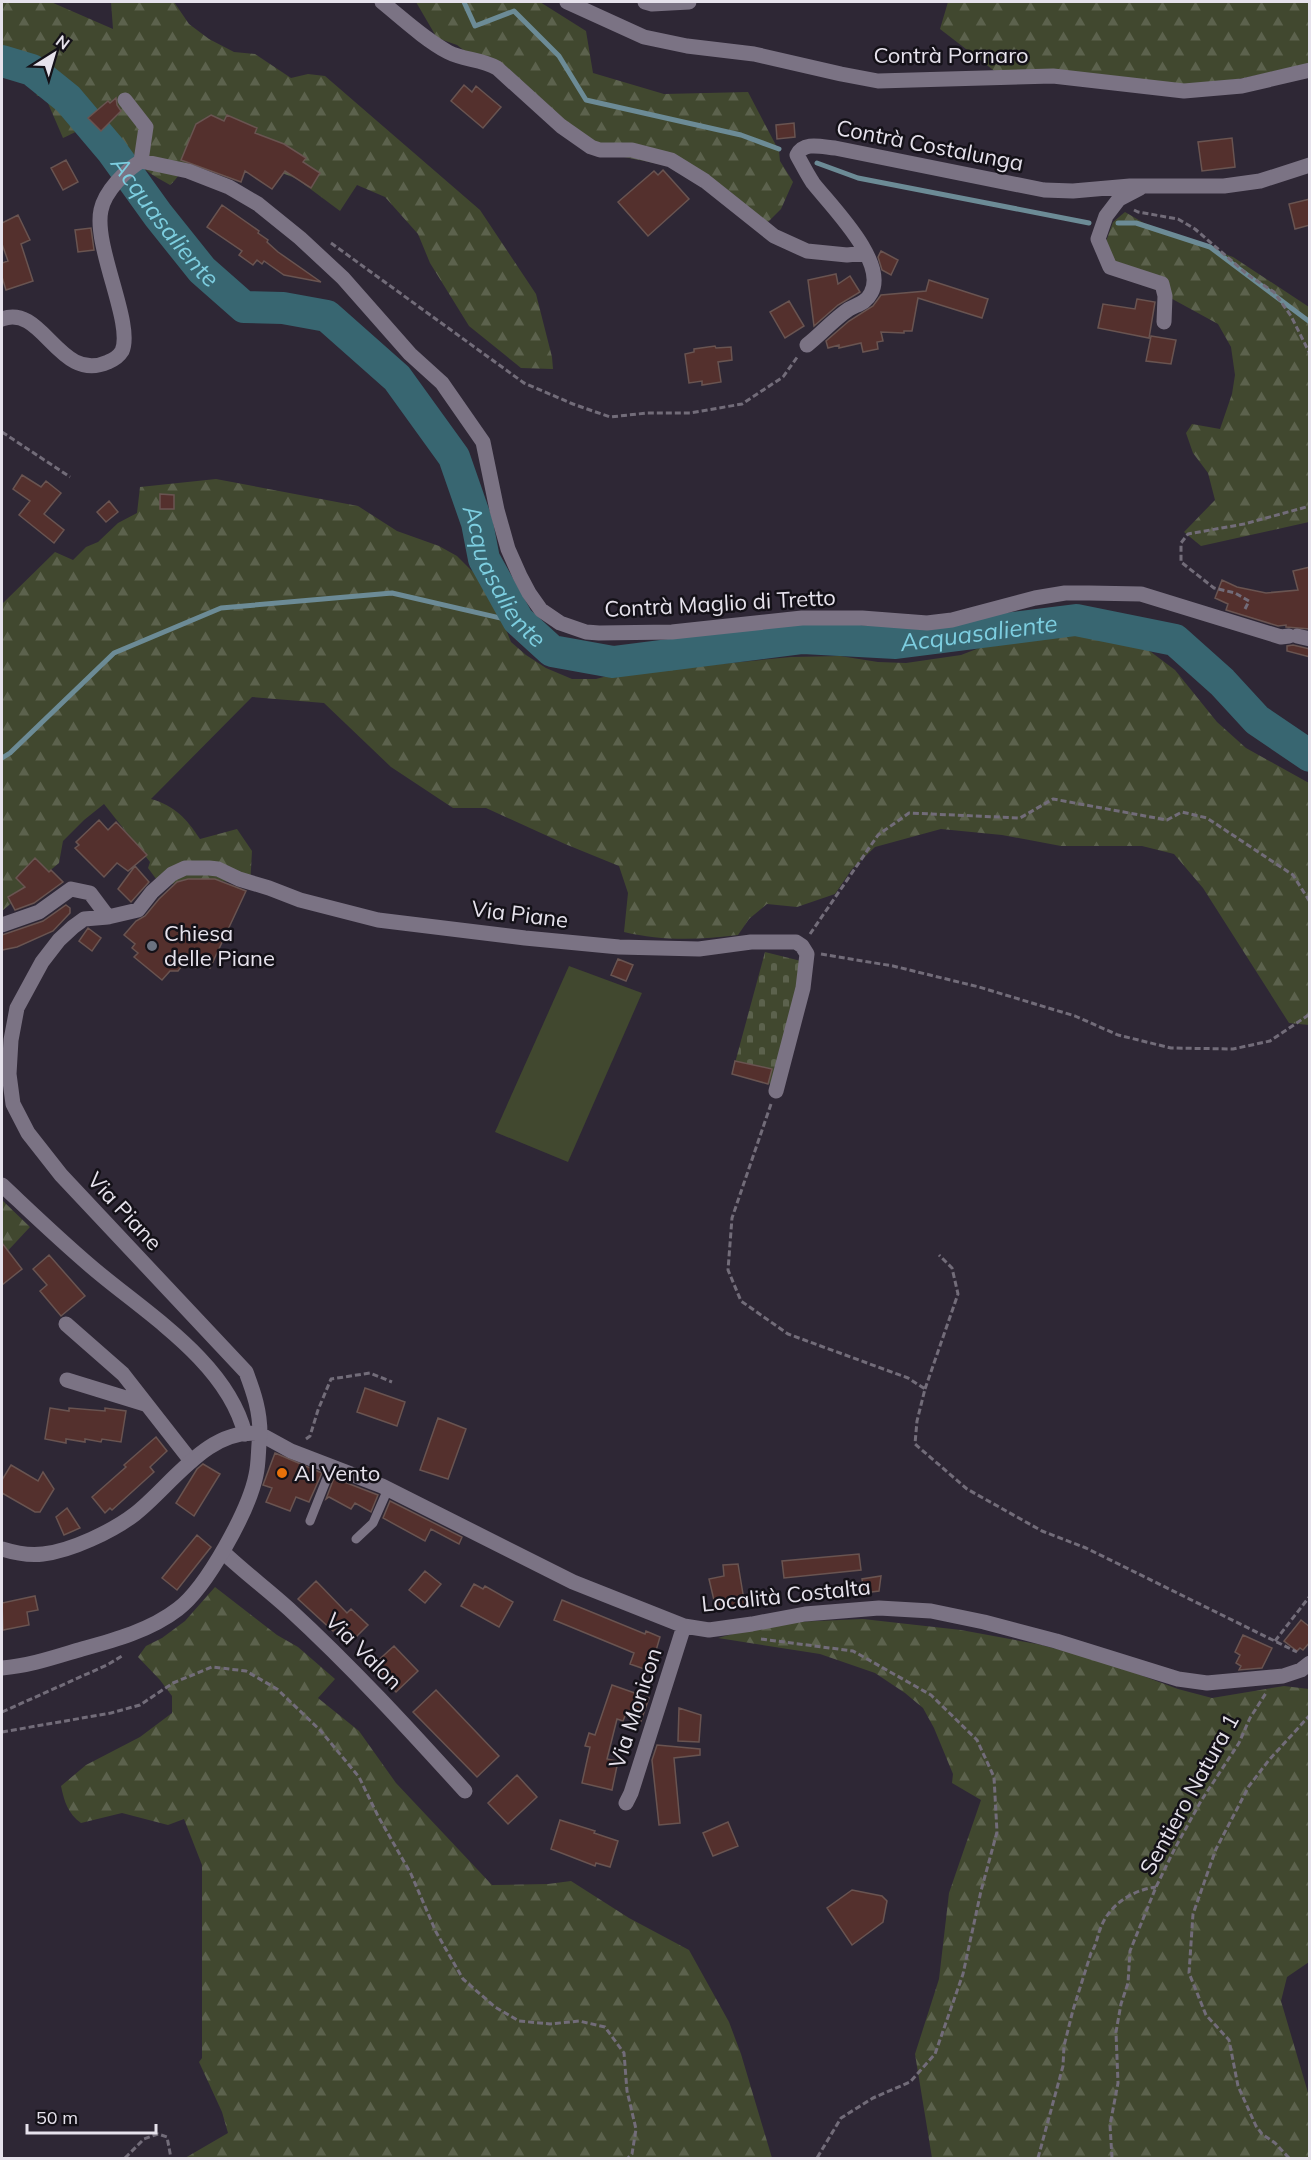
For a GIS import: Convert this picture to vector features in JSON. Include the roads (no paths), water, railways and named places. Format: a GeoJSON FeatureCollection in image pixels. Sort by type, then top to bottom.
{"type":"FeatureCollection","features":[{"type":"Feature","properties":{"kind":"street"},"geometry":{"type":"LineString","coordinates":[[382,2],[451,54],[488,63],[497,68],[583,143],[600,150],[632,150],[671,160],[705,181],[755,222],[782,240],[807,251],[847,255],[866,253]]}},
{"type":"Feature","properties":{"kind":"street","name":"Contrà Pornaro"},"geometry":{"type":"LineString","coordinates":[[567,2],[644,38],[754,54],[878,81],[1053,76],[1184,91],[1242,86],[1310,70]]}},
{"type":"Feature","properties":{"kind":"street"},"geometry":{"type":"LineString","coordinates":[[645,2],[652,4],[689,2]]}},
{"type":"Feature","properties":{"kind":"street"},"geometry":{"type":"LineString","coordinates":[[2,319],[9,316],[26,320],[65,356],[80,364],[99,365],[116,358],[122,350],[123,332],[104,245],[100,210],[110,191],[137,164],[146,127],[124,100]]}},
{"type":"Feature","properties":{"kind":"street","name":"Contrà Costalunga"},"geometry":{"type":"LineString","coordinates":[[807,345],[849,310],[864,302],[872,291],[874,276],[866,253],[851,228],[813,182],[797,155],[801,149],[813,146],[835,148],[1044,190],[1073,191],[1143,186]]}},
{"type":"Feature","properties":{"kind":"street","name":"Contrà Maglio di Tretto"},"geometry":{"type":"LineString","coordinates":[[137,164],[188,171],[229,187],[258,204],[300,238],[343,278],[410,354],[442,383],[483,442],[497,510],[508,549],[519,576],[541,610],[560,623],[586,632],[599,633],[672,632],[802,618],[852,618],[927,623],[952,620],[1035,598],[1065,594],[1141,594],[1281,637],[1299,637]]}},
{"type":"Feature","properties":{"kind":"street"},"geometry":{"type":"LineString","coordinates":[[1164,322],[1165,296],[1162,284],[1110,267],[1098,239],[1106,216],[1119,199],[1143,186],[1197,188],[1224,186],[1260,181],[1310,165]]}},
{"type":"Feature","properties":{"kind":"street","name":"Via Piane"},"geometry":{"type":"LineString","coordinates":[[2,1668],[21,1667],[119,1638],[160,1620],[179,1608],[196,1593],[240,1528],[256,1475],[253,1434],[260,1418],[246,1372],[61,1175],[27,1133],[13,1104],[9,1074],[11,1040],[17,1008],[42,962],[59,940],[84,919],[108,917],[138,910],[152,892],[172,874],[185,868],[209,868],[218,869],[300,900],[378,920],[619,947],[699,949],[751,942],[796,942],[805,950],[803,988],[776,1090]]}},
{"type":"Feature","properties":{"kind":"street"},"geometry":{"type":"LineString","coordinates":[[2,925],[39,912],[71,889],[90,892],[108,917]]}},
{"type":"Feature","properties":{"kind":"street","name":"Via Piane"},"geometry":{"type":"LineString","coordinates":[[2,1185],[54,1235],[146,1309],[184,1343],[217,1380],[253,1434]]}},
{"type":"Feature","properties":{"kind":"street"},"geometry":{"type":"LineString","coordinates":[[66,1324],[123,1374],[191,1461]]}},
{"type":"Feature","properties":{"kind":"street"},"geometry":{"type":"LineString","coordinates":[[67,1380],[145,1404]]}},
{"type":"Feature","properties":{"kind":"street"},"geometry":{"type":"LineString","coordinates":[[2,1550],[18,1554],[43,1554],[64,1549],[107,1532],[135,1514],[191,1461],[206,1450],[227,1438],[253,1434]]}},
{"type":"Feature","properties":{"kind":"street","name":"Località Costalta"},"geometry":{"type":"LineString","coordinates":[[253,1434],[331,1468],[388,1489],[573,1582],[684,1626],[709,1630],[805,1614],[879,1608],[931,1611],[1056,1641],[1178,1679],[1207,1683],[1282,1676],[1293,1672],[1306,1657]]}},
{"type":"Feature","properties":{"kind":"street","name":"Via Valon"},"geometry":{"type":"LineString","coordinates":[[223,1552],[243,1572],[287,1607],[342,1659],[465,1791]]}},
{"type":"Feature","properties":{"kind":"street","name":"Via Monicon"},"geometry":{"type":"LineString","coordinates":[[626,1803],[684,1626]]}},
{"type":"Feature","properties":{"kind":"lane"},"geometry":{"type":"LineString","coordinates":[[309,1521],[331,1468]]}},
{"type":"Feature","properties":{"kind":"lane"},"geometry":{"type":"LineString","coordinates":[[356,1539],[373,1523],[388,1489]]}},
{"type":"Feature","properties":{"kind":"waterway"},"geometry":{"type":"LineString","coordinates":[[464,2],[475,26],[514,11],[559,56],[586,100],[741,135],[779,149]]}},
{"type":"Feature","properties":{"kind":"waterway","name":"Acquasaliente"},"geometry":{"type":"LineString","coordinates":[[2,61],[32,70],[68,99],[112,151],[158,215],[202,270],[244,307],[283,308],[327,316],[397,378],[454,457],[477,523],[484,559],[518,620],[552,651],[613,662],[803,638],[896,643],[1076,620],[1175,640],[1222,682],[1257,720],[1310,756]]}},
{"type":"Feature","properties":{"kind":"waterway"},"geometry":{"type":"LineString","coordinates":[[817,163],[858,178],[1089,223]]}},
{"type":"Feature","properties":{"kind":"waterway"},"geometry":{"type":"LineString","coordinates":[[1118,223],[1136,223],[1210,247],[1310,322]]}},
{"type":"Feature","properties":{"kind":"waterway"},"geometry":{"type":"LineString","coordinates":[[2,758],[10,753],[114,653],[221,608],[392,593],[522,623]]}},
{"type":"Feature","properties":{"kind":"place","name":"Chiesa delle Piane"},"geometry":{"type":"Point","coordinates":[152,946]}},
{"type":"Feature","properties":{"kind":"place","name":"Al Vento"},"geometry":{"type":"Point","coordinates":[282,1473]}}]}
